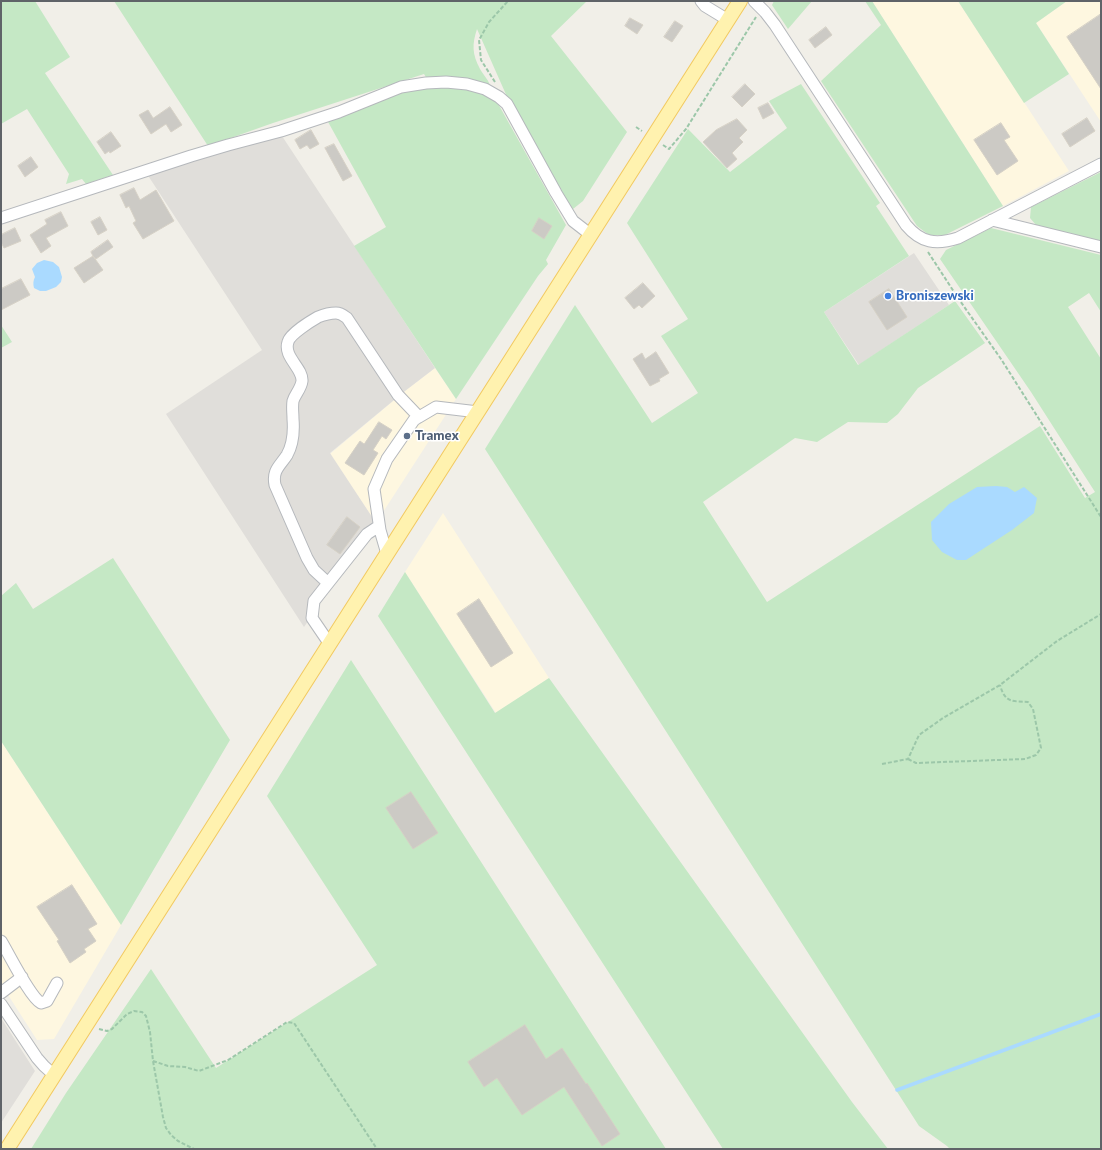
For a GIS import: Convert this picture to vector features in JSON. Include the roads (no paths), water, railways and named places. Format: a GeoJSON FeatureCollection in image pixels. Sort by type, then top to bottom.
{"type":"FeatureCollection","features":[{"type":"Feature","properties":{"kind":"main road"},"geometry":{"type":"LineString","coordinates":[[7,1149],[740,1]]}},
{"type":"Feature","properties":{"kind":"street"},"geometry":{"type":"LineString","coordinates":[[701,1],[705,6],[728,20]]}},
{"type":"Feature","properties":{"kind":"street"},"geometry":{"type":"LineString","coordinates":[[754,1],[763,9],[775,26],[906,224],[912,231],[924,239],[932,242],[948,241],[958,238],[1101,164]]}},
{"type":"Feature","properties":{"kind":"street"},"geometry":{"type":"LineString","coordinates":[[1,218],[228,144],[281,131],[339,112],[401,87],[426,83],[446,82],[467,84],[485,89],[500,97],[507,104],[573,221],[591,235]]}},
{"type":"Feature","properties":{"kind":"street"},"geometry":{"type":"LineString","coordinates":[[992,220],[1101,247]]}},
{"type":"Feature","properties":{"kind":"street"},"geometry":{"type":"LineString","coordinates":[[328,583],[314,570],[307,558],[274,485],[275,471],[287,454],[293,437],[293,399],[302,385],[302,378],[289,355],[287,347],[292,335],[320,317],[341,313],[347,318],[398,395],[419,417]]}},
{"type":"Feature","properties":{"kind":"street"},"geometry":{"type":"LineString","coordinates":[[387,554],[379,526],[374,489],[387,459],[414,420],[436,407],[478,412]]}},
{"type":"Feature","properties":{"kind":"street"},"geometry":{"type":"LineString","coordinates":[[329,644],[312,618],[314,601],[367,534],[379,526]]}},
{"type":"Feature","properties":{"kind":"street"},"geometry":{"type":"LineString","coordinates":[[1,941],[31,992],[38,1001],[41,1003],[47,1001],[57,983]]}},
{"type":"Feature","properties":{"kind":"street"},"geometry":{"type":"LineString","coordinates":[[1,993],[22,977]]}},
{"type":"Feature","properties":{"kind":"street"},"geometry":{"type":"LineString","coordinates":[[1,1004],[37,1058],[54,1075]]}},
{"type":"Feature","properties":{"kind":"street"},"geometry":{"type":"LineString","coordinates":[[14,1149],[24,1122]]}},
{"type":"Feature","properties":{"kind":"water"},"geometry":{"type":"Polygon","coordinates":[[[44,260],[53,262],[59,267],[62,277],[61,282],[56,287],[46,291],[40,291],[34,288],[33,282],[35,277],[32,269],[37,263],[44,260]]]}},
{"type":"Feature","properties":{"kind":"water"},"geometry":{"type":"Polygon","coordinates":[[[977,487],[1007,487],[1015,492],[1024,487],[1037,498],[1034,513],[1012,530],[966,560],[957,560],[942,552],[932,540],[931,522],[949,504],[977,487]]]}},
{"type":"Feature","properties":{"kind":"waterway"},"geometry":{"type":"LineString","coordinates":[[897,1090],[1101,1014]]}},
{"type":"Feature","properties":{"kind":"place","name":"Broniszewski"},"geometry":{"type":"Point","coordinates":[888,296]}},
{"type":"Feature","properties":{"kind":"place","name":"Tramex"},"geometry":{"type":"Point","coordinates":[407,436]}}]}
